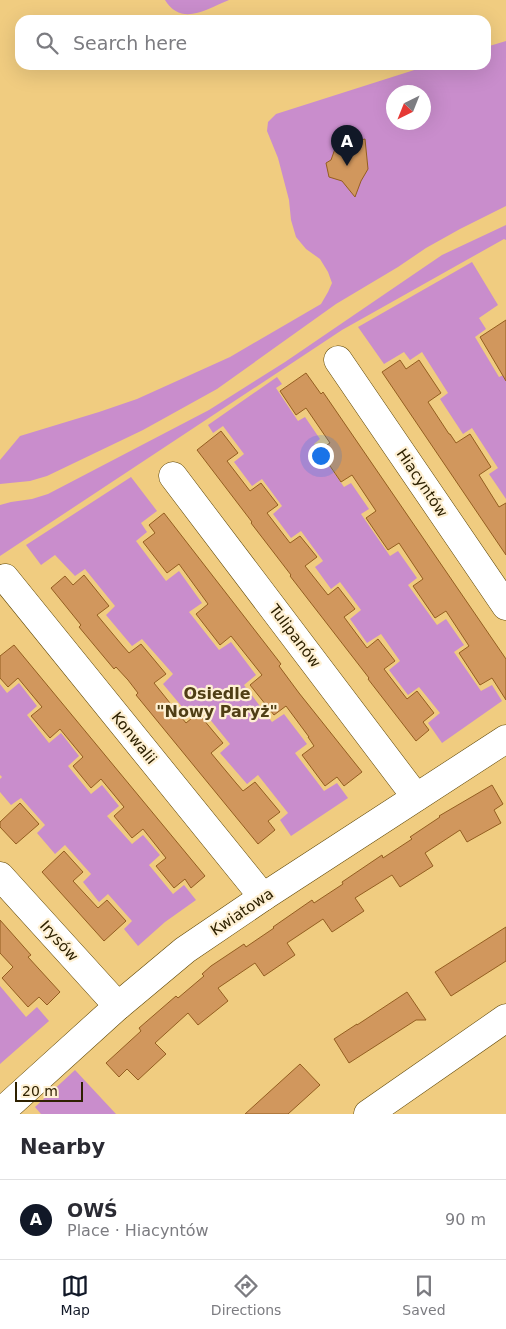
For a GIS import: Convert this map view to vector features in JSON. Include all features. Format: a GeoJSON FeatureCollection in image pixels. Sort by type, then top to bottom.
{"type":"FeatureCollection","features":[{"type":"Feature","properties":{"kind":"street","name":"Hiacyntów"},"geometry":{"type":"LineString","coordinates":[[338,360],[506,606]]}},
{"type":"Feature","properties":{"kind":"street","name":"Tulipanów"},"geometry":{"type":"LineString","coordinates":[[173,476],[416,797]]}},
{"type":"Feature","properties":{"kind":"street","name":"Konwalii"},"geometry":{"type":"LineString","coordinates":[[5,578],[263,898]]}},
{"type":"Feature","properties":{"kind":"street","name":"Kwiatowa"},"geometry":{"type":"LineString","coordinates":[[0,1113],[118,1006],[185,950],[506,739]]}},
{"type":"Feature","properties":{"kind":"street","name":"Irysów"},"geometry":{"type":"LineString","coordinates":[[0,876],[118,1006]]}},
{"type":"Feature","properties":{"kind":"street"},"geometry":{"type":"LineString","coordinates":[[368,1114],[506,1018]]}},
{"type":"Feature","properties":{"kind":"shaded area"},"geometry":{"type":"Polygon","coordinates":[[[165,0],[229,0],[195,14],[187,14],[179,13],[165,0]]]}},
{"type":"Feature","properties":{"kind":"shaded area"},"geometry":{"type":"Polygon","coordinates":[[[506,41],[506,206],[426,248],[336,304],[217,389],[143,430],[47,476],[30,481],[0,484],[0,460],[20,436],[137,399],[230,357],[321,304],[332,283],[320,259],[306,249],[296,237],[278,158],[267,131],[268,122],[276,114],[414,70],[491,70],[491,46],[506,41]]]}},
{"type":"Feature","properties":{"kind":"shaded area"},"geometry":{"type":"Polygon","coordinates":[[[506,225],[506,240],[504,239],[342,330],[0,556],[0,505],[48,494],[209,410],[285,362],[442,255],[506,225]]]}},
{"type":"Feature","properties":{"kind":"shaded area"},"geometry":{"type":"Polygon","coordinates":[[[472,262],[498,305],[479,318],[486,329],[475,337],[499,377],[506,374],[506,499],[489,474],[498,468],[472,428],[463,434],[440,399],[448,393],[422,352],[410,360],[404,352],[384,364],[358,327],[472,262]]]}},
{"type":"Feature","properties":{"kind":"shaded area"},"geometry":{"type":"Polygon","coordinates":[[[277,377],[282,384],[276,388],[298,421],[305,417],[320,439],[314,444],[344,487],[351,483],[369,509],[361,514],[390,556],[398,551],[417,578],[408,585],[437,625],[446,619],[464,645],[454,652],[481,691],[492,685],[502,701],[442,743],[428,723],[440,713],[419,687],[408,695],[389,670],[400,661],[381,634],[367,643],[350,619],[361,610],[340,582],[331,589],[315,567],[323,561],[301,531],[291,538],[273,514],[282,506],[262,479],[252,486],[234,462],[244,454],[223,426],[213,433],[208,425],[277,377]]]}},
{"type":"Feature","properties":{"kind":"shaded area"},"geometry":{"type":"Polygon","coordinates":[[[131,477],[157,511],[141,523],[147,532],[136,541],[166,581],[179,571],[202,603],[189,612],[219,650],[231,642],[256,675],[244,685],[272,722],[284,714],[307,744],[295,753],[324,791],[337,783],[348,798],[291,836],[280,820],[288,813],[258,775],[247,784],[220,753],[230,744],[199,706],[188,714],[163,684],[173,674],[142,639],[132,646],[106,615],[115,606],[85,569],[75,576],[55,555],[41,565],[26,545],[131,477]]]}},
{"type":"Feature","properties":{"kind":"shaded area"},"geometry":{"type":"Polygon","coordinates":[[[19,683],[37,706],[27,715],[49,743],[61,733],[79,756],[68,766],[91,794],[102,785],[119,806],[107,816],[132,844],[143,835],[160,855],[149,865],[173,894],[184,885],[196,900],[165,922],[138,946],[124,929],[132,921],[108,894],[99,902],[83,882],[91,874],[65,845],[55,854],[37,833],[45,825],[21,798],[11,805],[0,792],[0,779],[2,777],[0,775],[0,684],[7,693],[19,683]]]}},
{"type":"Feature","properties":{"kind":"shaded area"},"geometry":{"type":"Polygon","coordinates":[[[0,986],[26,1017],[37,1007],[49,1021],[0,1064],[0,986]]]}},
{"type":"Feature","properties":{"kind":"shaded area"},"geometry":{"type":"Polygon","coordinates":[[[75,1070],[116,1114],[41,1114],[35,1107],[75,1070]]]}},
{"type":"Feature","properties":{"kind":"building"},"geometry":{"type":"Polygon","coordinates":[[[365,139],[368,169],[355,197],[342,181],[329,177],[326,163],[331,160],[336,146],[365,139]]]}},
{"type":"Feature","properties":{"kind":"building"},"geometry":{"type":"Polygon","coordinates":[[[506,320],[506,381],[480,337],[506,320]]]}},
{"type":"Feature","properties":{"kind":"building"},"geometry":{"type":"Polygon","coordinates":[[[400,360],[406,369],[419,360],[441,393],[428,402],[449,434],[456,443],[470,434],[491,467],[479,475],[499,507],[506,503],[506,555],[382,372],[400,360]]]}},
{"type":"Feature","properties":{"kind":"building"},"geometry":{"type":"Polygon","coordinates":[[[306,373],[321,394],[323,392],[506,659],[506,700],[492,678],[480,685],[459,653],[469,646],[446,611],[435,618],[413,586],[423,579],[399,543],[388,550],[366,518],[376,511],[352,475],[341,482],[319,450],[330,443],[306,408],[296,415],[280,391],[306,373]]]}},
{"type":"Feature","properties":{"kind":"building"},"geometry":{"type":"Polygon","coordinates":[[[221,431],[238,453],[227,461],[250,491],[261,483],[278,505],[267,513],[290,543],[300,536],[317,557],[305,566],[328,595],[338,587],[355,609],[344,617],[367,648],[378,639],[395,661],[384,669],[407,699],[417,691],[434,713],[423,722],[429,730],[416,741],[197,450],[221,431]]]}},
{"type":"Feature","properties":{"kind":"building"},"geometry":{"type":"Polygon","coordinates":[[[164,513],[281,664],[279,666],[299,693],[362,772],[344,786],[337,777],[325,786],[302,755],[314,746],[286,706],[274,715],[250,685],[262,675],[231,636],[220,645],[196,614],[208,604],[179,564],[167,573],[143,542],[155,533],[149,525],[164,513]]]}},
{"type":"Feature","properties":{"kind":"building"},"geometry":{"type":"Polygon","coordinates":[[[84,575],[109,606],[97,615],[129,653],[141,644],[166,674],[154,683],[186,723],[198,713],[223,743],[211,753],[243,791],[255,782],[280,812],[268,821],[275,830],[258,844],[136,695],[138,693],[128,680],[116,667],[114,669],[79,627],[81,625],[51,588],[65,576],[73,585],[84,575]]]}},
{"type":"Feature","properties":{"kind":"building"},"geometry":{"type":"Polygon","coordinates":[[[14,645],[205,876],[191,888],[185,879],[174,888],[156,866],[166,858],[143,829],[132,838],[114,816],[124,807],[101,779],[91,788],[73,766],[83,757],[60,729],[50,738],[31,716],[42,707],[18,678],[8,687],[0,678],[0,656],[14,645]]]}},
{"type":"Feature","properties":{"kind":"building"},"geometry":{"type":"Polygon","coordinates":[[[492,785],[503,804],[494,810],[501,823],[467,842],[460,830],[425,853],[433,866],[400,887],[392,875],[355,898],[364,911],[332,932],[323,919],[287,943],[295,955],[264,976],[255,963],[218,988],[228,1001],[198,1025],[188,1013],[155,1043],[166,1054],[138,1080],[127,1069],[119,1077],[106,1063],[141,1031],[139,1028],[176,996],[178,998],[204,976],[202,974],[211,966],[244,944],[246,947],[312,900],[314,903],[382,855],[383,858],[412,839],[410,837],[439,816],[492,785]]]}},
{"type":"Feature","properties":{"kind":"building"},"geometry":{"type":"Polygon","coordinates":[[[20,803],[39,824],[16,844],[0,827],[0,822],[20,803]]]}},
{"type":"Feature","properties":{"kind":"building"},"geometry":{"type":"Polygon","coordinates":[[[64,851],[83,872],[73,881],[98,908],[107,900],[126,921],[104,941],[42,872],[64,851]]]}},
{"type":"Feature","properties":{"kind":"building"},"geometry":{"type":"Polygon","coordinates":[[[0,920],[31,955],[28,957],[60,992],[47,1005],[39,997],[28,1007],[2,978],[13,967],[0,953],[0,920]]]}},
{"type":"Feature","properties":{"kind":"building"},"geometry":{"type":"Polygon","coordinates":[[[506,927],[506,961],[451,996],[435,972],[506,927]]]}},
{"type":"Feature","properties":{"kind":"building"},"geometry":{"type":"Polygon","coordinates":[[[407,992],[426,1020],[416,1020],[349,1063],[334,1039],[407,992]]]}},
{"type":"Feature","properties":{"kind":"building"},"geometry":{"type":"Polygon","coordinates":[[[300,1064],[320,1085],[288,1114],[245,1114],[300,1064]]]}},
{"type":"Feature","properties":{"kind":"place","name":"OWŚ"},"geometry":{"type":"Point","coordinates":[347,166]}},
{"type":"Feature","properties":{"kind":"district","name":"Osiedle \"Nowy Paryż\""},"geometry":{"type":"Point","coordinates":[217,702]}}]}
